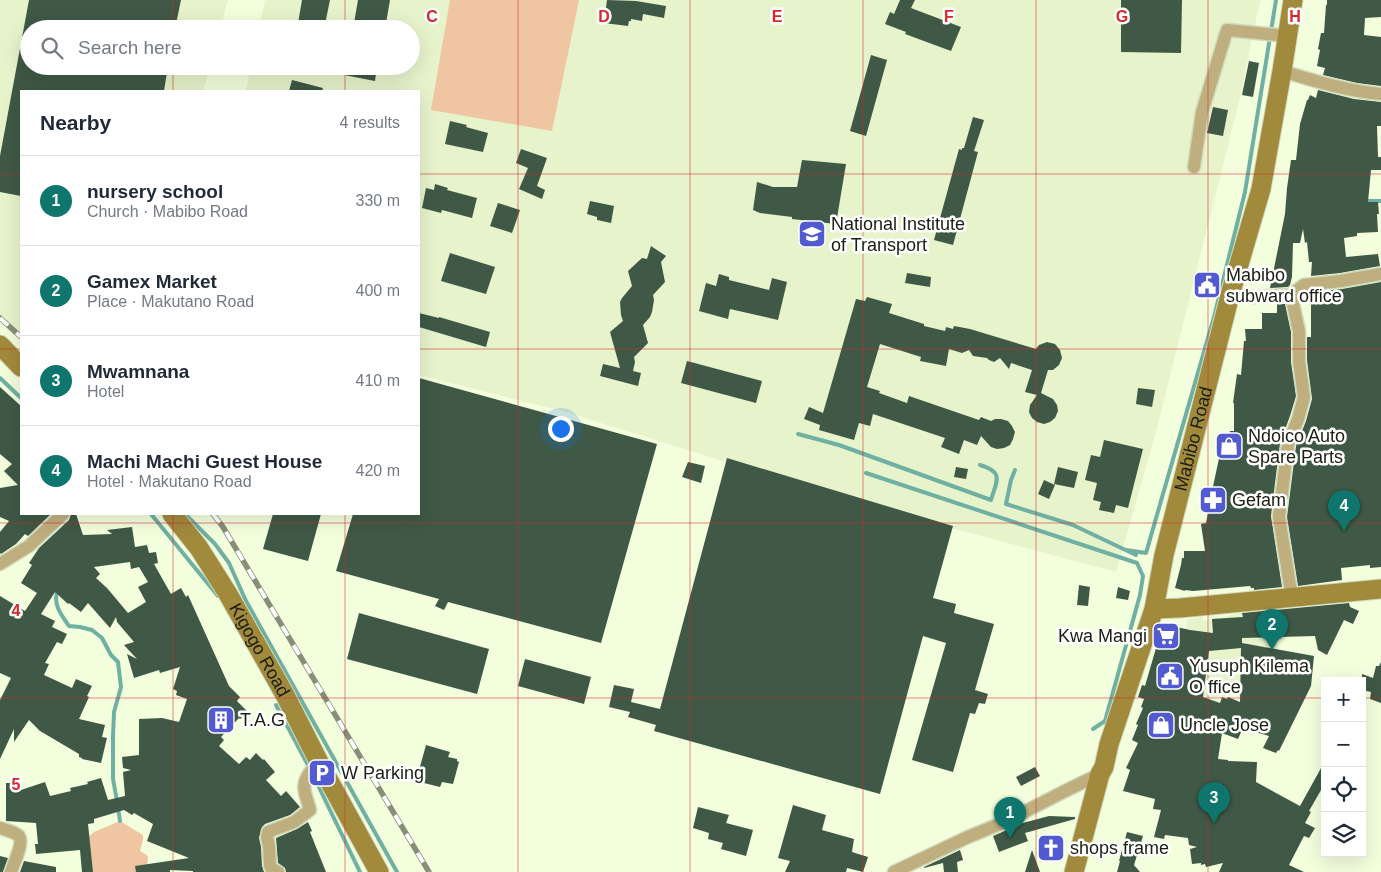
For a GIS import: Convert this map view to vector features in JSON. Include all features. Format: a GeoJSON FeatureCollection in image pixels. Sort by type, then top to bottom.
{"type":"FeatureCollection","features":[{"type":"Feature","properties":{"kind":"main road","name":"Mabibo Road"},"geometry":{"type":"LineString","coordinates":[[1074,872],[1100,774],[1104,767],[1108,744],[1154,609],[1164,555],[1230,296],[1261,189],[1293,0]]}},
{"type":"Feature","properties":{"kind":"main road"},"geometry":{"type":"LineString","coordinates":[[0,345],[20,367]]}},
{"type":"Feature","properties":{"kind":"main road","name":"Kigogo Road"},"geometry":{"type":"LineString","coordinates":[[173,515],[199,548],[228,594],[284,693],[322,768],[379,872]]}},
{"type":"Feature","properties":{"kind":"main road"},"geometry":{"type":"LineString","coordinates":[[1154,609],[1292,598],[1381,588]]}},
{"type":"Feature","properties":{"kind":"street"},"geometry":{"type":"LineString","coordinates":[[1194,167],[1202,112],[1227,30],[1288,36]]}},
{"type":"Feature","properties":{"kind":"street"},"geometry":{"type":"LineString","coordinates":[[1282,70],[1335,87],[1381,94]]}},
{"type":"Feature","properties":{"kind":"street"},"geometry":{"type":"LineString","coordinates":[[1230,296],[1290,295],[1304,285],[1381,274]]}},
{"type":"Feature","properties":{"kind":"street"},"geometry":{"type":"LineString","coordinates":[[1290,295],[1299,331],[1299,361],[1304,396],[1298,419],[1288,444],[1279,517],[1292,598]]}},
{"type":"Feature","properties":{"kind":"street"},"geometry":{"type":"LineString","coordinates":[[0,564],[29,546],[61,515]]}},
{"type":"Feature","properties":{"kind":"street"},"geometry":{"type":"LineString","coordinates":[[278,872],[270,865],[268,832],[294,822],[310,810],[304,787],[305,779],[311,772],[315,774],[322,768]]}},
{"type":"Feature","properties":{"kind":"street"},"geometry":{"type":"LineString","coordinates":[[894,872],[1007,821],[1100,774]]}},
{"type":"Feature","properties":{"kind":"street"},"geometry":{"type":"LineString","coordinates":[[0,828],[17,834],[21,840],[11,872]]}},
{"type":"Feature","properties":{"kind":"shaded area"},"geometry":{"type":"Polygon","coordinates":[[[0,0],[228,0],[222,20],[20,20],[20,75],[207,75],[203,90],[20,90],[20,334],[0,315],[0,0]]]}},
{"type":"Feature","properties":{"kind":"shaded area","name":"National Institute of Transport"},"geometry":{"type":"Polygon","coordinates":[[[265,0],[1260,0],[1241,93],[1156,432],[1116,572],[851,501],[569,413],[420,375],[420,90],[246,90],[249,75],[420,75],[420,20],[261,20],[265,0]]]}},
{"type":"Feature","properties":{"kind":"shaded area"},"geometry":{"type":"Polygon","coordinates":[[[450,0],[579,0],[552,131],[431,110],[450,0]]]}},
{"type":"Feature","properties":{"kind":"shaded area"},"geometry":{"type":"Polygon","coordinates":[[[1279,608],[1281,625],[1278,631],[1274,692],[1241,700],[1234,694],[1211,698],[1204,706],[1177,697],[1187,620],[1201,617],[1203,621],[1238,613],[1279,608]]]}},
{"type":"Feature","properties":{"kind":"shaded area"},"geometry":{"type":"Polygon","coordinates":[[[120,821],[143,835],[140,851],[148,856],[147,868],[136,872],[92,872],[86,839],[94,832],[120,821]]]}},
{"type":"Feature","properties":{"kind":"building"},"geometry":{"type":"Polygon","coordinates":[[[29,0],[181,0],[177,20],[25,20],[29,0]]]}},
{"type":"Feature","properties":{"kind":"building"},"geometry":{"type":"Polygon","coordinates":[[[302,0],[330,0],[326,20],[299,20],[302,0]]]}},
{"type":"Feature","properties":{"kind":"building"},"geometry":{"type":"Polygon","coordinates":[[[358,0],[390,0],[387,20],[355,20],[358,0]]]}},
{"type":"Feature","properties":{"kind":"building"},"geometry":{"type":"Polygon","coordinates":[[[607,0],[636,1],[666,6],[664,18],[643,14],[642,21],[631,19],[628,26],[604,23],[607,0]]]}},
{"type":"Feature","properties":{"kind":"building"},"geometry":{"type":"Polygon","coordinates":[[[900,0],[915,0],[911,8],[961,27],[951,51],[905,34],[906,32],[885,24],[890,12],[894,14],[900,0]]]}},
{"type":"Feature","properties":{"kind":"building"},"geometry":{"type":"Polygon","coordinates":[[[1121,0],[1182,0],[1181,53],[1121,52],[1121,0]]]}},
{"type":"Feature","properties":{"kind":"building"},"geometry":{"type":"Polygon","coordinates":[[[1327,0],[1381,0],[1381,17],[1365,18],[1364,35],[1381,37],[1381,86],[1357,83],[1323,75],[1325,68],[1317,66],[1321,33],[1324,33],[1327,0]]]}},
{"type":"Feature","properties":{"kind":"building"},"geometry":{"type":"Polygon","coordinates":[[[20,48],[20,75],[167,75],[164,90],[20,90],[20,196],[0,192],[0,156],[20,48]]]}},
{"type":"Feature","properties":{"kind":"building"},"geometry":{"type":"Polygon","coordinates":[[[871,55],[887,60],[866,136],[850,131],[871,55]]]}},
{"type":"Feature","properties":{"kind":"building"},"geometry":{"type":"Polygon","coordinates":[[[1249,61],[1259,63],[1253,97],[1242,95],[1249,61]]]}},
{"type":"Feature","properties":{"kind":"building"},"geometry":{"type":"Polygon","coordinates":[[[344,75],[376,75],[375,81],[344,75]]]}},
{"type":"Feature","properties":{"kind":"building"},"geometry":{"type":"Polygon","coordinates":[[[292,80],[323,88],[322,90],[289,90],[292,80]]]}},
{"type":"Feature","properties":{"kind":"building"},"geometry":{"type":"Polygon","coordinates":[[[1318,90],[1354,99],[1381,102],[1381,126],[1377,126],[1378,157],[1381,157],[1381,170],[1371,170],[1368,202],[1378,202],[1378,232],[1357,233],[1357,236],[1344,238],[1346,257],[1378,254],[1380,266],[1311,276],[1312,262],[1309,262],[1307,242],[1305,243],[1303,229],[1300,243],[1293,243],[1290,285],[1288,287],[1270,288],[1285,214],[1291,160],[1296,160],[1300,124],[1307,100],[1310,95],[1316,98],[1318,90]]]}},
{"type":"Feature","properties":{"kind":"building"},"geometry":{"type":"Polygon","coordinates":[[[1213,107],[1228,110],[1223,136],[1207,133],[1213,107]]]}},
{"type":"Feature","properties":{"kind":"building"},"geometry":{"type":"Polygon","coordinates":[[[973,117],[984,120],[974,151],[978,152],[953,245],[934,240],[959,149],[962,150],[964,148],[973,117]]]}},
{"type":"Feature","properties":{"kind":"building"},"geometry":{"type":"Polygon","coordinates":[[[450,121],[488,133],[483,152],[445,144],[450,121]]]}},
{"type":"Feature","properties":{"kind":"building"},"geometry":{"type":"Polygon","coordinates":[[[521,149],[547,158],[537,186],[545,190],[542,199],[519,189],[528,168],[516,163],[521,149]]]}},
{"type":"Feature","properties":{"kind":"building"},"geometry":{"type":"Polygon","coordinates":[[[802,160],[846,164],[836,224],[792,219],[792,217],[760,213],[753,210],[757,182],[773,187],[797,187],[802,160]]]}},
{"type":"Feature","properties":{"kind":"building"},"geometry":{"type":"Polygon","coordinates":[[[435,184],[448,188],[447,190],[477,198],[472,218],[442,210],[441,213],[422,208],[426,188],[434,190],[435,184]]]}},
{"type":"Feature","properties":{"kind":"building"},"geometry":{"type":"Polygon","coordinates":[[[590,201],[614,206],[611,223],[597,220],[597,217],[587,214],[590,201]]]}},
{"type":"Feature","properties":{"kind":"building"},"geometry":{"type":"Polygon","coordinates":[[[498,203],[520,210],[512,233],[490,226],[498,203]]]}},
{"type":"Feature","properties":{"kind":"building"},"geometry":{"type":"Polygon","coordinates":[[[651,246],[666,256],[661,262],[665,282],[653,295],[652,312],[643,325],[648,343],[634,357],[633,371],[641,373],[638,386],[600,376],[603,364],[620,368],[610,332],[623,321],[620,302],[632,286],[628,271],[642,258],[647,259],[651,246]]]}},
{"type":"Feature","properties":{"kind":"building"},"geometry":{"type":"Polygon","coordinates":[[[450,253],[495,267],[486,294],[441,281],[450,253]]]}},
{"type":"Feature","properties":{"kind":"building"},"geometry":{"type":"Polygon","coordinates":[[[907,273],[931,277],[930,287],[905,283],[907,273]]]}},
{"type":"Feature","properties":{"kind":"building"},"geometry":{"type":"Polygon","coordinates":[[[719,274],[729,277],[729,280],[769,290],[772,278],[787,282],[778,320],[730,309],[728,319],[699,311],[706,283],[716,286],[719,274]]]}},
{"type":"Feature","properties":{"kind":"building"},"geometry":{"type":"Polygon","coordinates":[[[1381,282],[1381,567],[1370,568],[1370,565],[1341,568],[1342,580],[1298,586],[1287,517],[1296,446],[1312,399],[1307,360],[1307,337],[1311,337],[1311,292],[1381,282]]]}},
{"type":"Feature","properties":{"kind":"building"},"geometry":{"type":"Polygon","coordinates":[[[867,297],[892,304],[889,313],[924,324],[924,326],[945,331],[946,327],[953,329],[954,326],[970,329],[1036,349],[1039,345],[1047,342],[1055,344],[1060,350],[1062,358],[1059,365],[1053,370],[1048,370],[1041,393],[1053,399],[1057,405],[1058,411],[1055,418],[1044,424],[1032,418],[1029,412],[1030,405],[1037,395],[1025,392],[1032,370],[1011,363],[1009,369],[1000,358],[994,362],[987,358],[973,356],[969,350],[962,353],[949,349],[946,366],[920,361],[921,357],[880,344],[867,387],[907,403],[909,396],[979,420],[981,417],[991,421],[1001,419],[1008,421],[1015,432],[1010,445],[997,449],[991,447],[981,436],[977,445],[964,440],[959,454],[941,447],[945,438],[873,414],[870,426],[859,423],[854,440],[819,430],[820,425],[804,419],[809,407],[823,413],[856,299],[865,301],[867,297]]]}},
{"type":"Feature","properties":{"kind":"building"},"geometry":{"type":"Polygon","coordinates":[[[1277,304],[1285,304],[1291,332],[1291,362],[1296,396],[1280,443],[1271,516],[1282,587],[1254,590],[1250,586],[1193,591],[1175,588],[1182,558],[1184,558],[1184,551],[1205,551],[1201,524],[1206,523],[1220,454],[1217,453],[1220,435],[1229,436],[1230,431],[1234,431],[1233,403],[1237,374],[1241,375],[1244,341],[1246,341],[1245,329],[1262,329],[1262,313],[1277,313],[1277,304]]]}},
{"type":"Feature","properties":{"kind":"building"},"geometry":{"type":"Polygon","coordinates":[[[420,313],[490,332],[486,347],[420,327],[420,313]]]}},
{"type":"Feature","properties":{"kind":"building"},"geometry":{"type":"Polygon","coordinates":[[[687,361],[762,381],[756,403],[681,383],[687,361]]]}},
{"type":"Feature","properties":{"kind":"building"},"geometry":{"type":"Polygon","coordinates":[[[420,378],[657,444],[601,643],[448,602],[444,610],[435,606],[439,599],[336,571],[353,515],[420,515],[420,378]]]}},
{"type":"Feature","properties":{"kind":"building"},"geometry":{"type":"Polygon","coordinates":[[[0,387],[20,405],[20,515],[50,515],[28,536],[25,534],[16,544],[1,554],[0,532],[9,521],[0,517],[0,488],[18,485],[4,471],[12,464],[0,454],[0,387]]]}},
{"type":"Feature","properties":{"kind":"building"},"geometry":{"type":"Polygon","coordinates":[[[1138,388],[1155,390],[1152,407],[1136,404],[1138,388]]]}},
{"type":"Feature","properties":{"kind":"building"},"geometry":{"type":"Polygon","coordinates":[[[1104,440],[1143,449],[1128,508],[1116,505],[1114,513],[1099,510],[1101,502],[1093,500],[1097,483],[1085,480],[1091,455],[1100,457],[1104,440]]]}},
{"type":"Feature","properties":{"kind":"building"},"geometry":{"type":"Polygon","coordinates":[[[727,458],[953,526],[933,598],[956,604],[954,613],[994,624],[975,690],[988,694],[985,704],[979,703],[975,714],[970,713],[953,772],[912,760],[946,643],[923,636],[880,794],[654,731],[656,725],[628,717],[630,712],[609,707],[614,685],[634,689],[631,702],[660,709],[727,458]]]}},
{"type":"Feature","properties":{"kind":"building"},"geometry":{"type":"Polygon","coordinates":[[[688,462],[705,466],[701,483],[682,477],[688,462]]]}},
{"type":"Feature","properties":{"kind":"building"},"geometry":{"type":"Polygon","coordinates":[[[956,467],[968,469],[966,479],[954,477],[956,467]]]}},
{"type":"Feature","properties":{"kind":"building"},"geometry":{"type":"Polygon","coordinates":[[[1058,467],[1078,472],[1074,488],[1054,484],[1058,467]]]}},
{"type":"Feature","properties":{"kind":"building"},"geometry":{"type":"Polygon","coordinates":[[[1044,480],[1055,485],[1049,499],[1038,494],[1044,480]]]}},
{"type":"Feature","properties":{"kind":"building"},"geometry":{"type":"Polygon","coordinates":[[[71,515],[76,515],[83,535],[112,534],[107,530],[132,527],[135,547],[147,545],[149,553],[156,552],[158,563],[154,564],[171,594],[181,588],[186,597],[188,595],[229,686],[240,697],[237,701],[248,712],[239,718],[221,737],[224,740],[219,746],[239,764],[246,757],[250,760],[256,753],[264,759],[275,772],[266,780],[281,796],[286,791],[300,807],[290,815],[265,824],[262,827],[259,838],[264,872],[193,872],[170,870],[170,872],[136,872],[135,866],[189,858],[147,841],[153,824],[134,813],[132,815],[124,810],[94,819],[94,823],[88,824],[93,872],[82,872],[80,850],[36,854],[35,844],[38,844],[36,823],[6,821],[6,783],[21,783],[21,790],[45,782],[50,796],[71,791],[70,788],[88,784],[87,782],[101,778],[108,800],[125,796],[123,772],[131,770],[123,768],[122,757],[139,755],[139,719],[162,718],[179,722],[187,699],[176,695],[177,691],[173,689],[180,667],[160,673],[159,670],[134,678],[127,654],[137,659],[124,645],[134,642],[117,622],[116,617],[110,628],[88,603],[81,612],[68,604],[55,592],[41,614],[55,621],[52,627],[67,634],[62,644],[57,642],[45,663],[49,664],[44,675],[72,688],[76,679],[92,686],[79,719],[105,725],[102,737],[107,738],[101,763],[82,759],[79,757],[79,754],[40,731],[29,720],[14,742],[14,729],[0,759],[0,700],[11,678],[0,673],[0,596],[25,611],[37,593],[21,583],[32,565],[29,563],[39,548],[69,520],[71,515]],[[130,562],[94,567],[100,574],[96,578],[128,613],[146,602],[138,587],[148,582],[139,567],[131,569],[130,562]]]}},
{"type":"Feature","properties":{"kind":"building"},"geometry":{"type":"Polygon","coordinates":[[[273,515],[321,515],[308,561],[263,549],[273,515]]]}},
{"type":"Feature","properties":{"kind":"building"},"geometry":{"type":"Polygon","coordinates":[[[1079,585],[1090,587],[1088,606],[1077,605],[1079,585]]]}},
{"type":"Feature","properties":{"kind":"building"},"geometry":{"type":"Polygon","coordinates":[[[1118,587],[1130,591],[1128,600],[1116,598],[1118,587]]]}},
{"type":"Feature","properties":{"kind":"building"},"geometry":{"type":"Polygon","coordinates":[[[1349,603],[1350,607],[1359,611],[1353,624],[1344,620],[1327,655],[1318,650],[1315,636],[1242,638],[1242,643],[1314,656],[1311,686],[1279,751],[1276,753],[1263,748],[1269,736],[1246,729],[1245,731],[1242,730],[1238,739],[1222,733],[1218,759],[1257,762],[1256,782],[1300,806],[1321,768],[1321,790],[1309,811],[1311,812],[1305,823],[1315,828],[1309,838],[1304,836],[1289,865],[1304,872],[1219,872],[1223,863],[1206,867],[1205,864],[1201,865],[1201,863],[1192,864],[1190,849],[1197,847],[1189,845],[1188,838],[1165,835],[1164,839],[1154,837],[1161,810],[1153,809],[1155,799],[1123,791],[1130,770],[1126,768],[1138,743],[1132,740],[1143,708],[1141,707],[1144,699],[1138,697],[1142,685],[1145,686],[1163,624],[1213,633],[1212,619],[1243,617],[1242,613],[1349,603]],[[1241,648],[1209,651],[1203,697],[1220,703],[1222,697],[1227,699],[1228,697],[1240,702],[1241,648]]]}},
{"type":"Feature","properties":{"kind":"building"},"geometry":{"type":"Polygon","coordinates":[[[359,613],[489,649],[477,694],[347,659],[359,613]]]}},
{"type":"Feature","properties":{"kind":"building"},"geometry":{"type":"Polygon","coordinates":[[[525,659],[591,677],[584,704],[518,686],[525,659]]]}},
{"type":"Feature","properties":{"kind":"building"},"geometry":{"type":"Polygon","coordinates":[[[1381,662],[1381,703],[1370,699],[1371,692],[1366,691],[1366,677],[1362,677],[1362,674],[1373,678],[1376,666],[1379,666],[1381,662]]]}},
{"type":"Feature","properties":{"kind":"building"},"geometry":{"type":"Polygon","coordinates":[[[426,745],[450,752],[448,757],[457,759],[459,762],[453,784],[442,782],[440,787],[416,781],[426,745]]]}},
{"type":"Feature","properties":{"kind":"building"},"geometry":{"type":"Polygon","coordinates":[[[1035,767],[1040,776],[1021,786],[1016,777],[1035,767]]]}},
{"type":"Feature","properties":{"kind":"building"},"geometry":{"type":"Polygon","coordinates":[[[793,805],[826,815],[822,830],[854,839],[852,852],[868,857],[863,872],[847,868],[846,872],[785,872],[790,861],[778,858],[793,805]]]}},
{"type":"Feature","properties":{"kind":"building"},"geometry":{"type":"Polygon","coordinates":[[[698,807],[729,815],[726,823],[753,830],[746,856],[721,849],[723,843],[708,839],[709,833],[693,828],[698,807]]]}},
{"type":"Feature","properties":{"kind":"building"},"geometry":{"type":"Polygon","coordinates":[[[1049,816],[1075,817],[1075,819],[1025,833],[1028,841],[999,852],[993,836],[1023,823],[1049,816]]]}},
{"type":"Feature","properties":{"kind":"building"},"geometry":{"type":"Polygon","coordinates":[[[308,822],[312,831],[310,832],[326,872],[286,872],[285,868],[278,863],[276,838],[308,822]]]}},
{"type":"Feature","properties":{"kind":"building"},"geometry":{"type":"Polygon","coordinates":[[[1127,832],[1143,836],[1134,865],[1140,872],[1117,872],[1127,832]]]}},
{"type":"Feature","properties":{"kind":"building"},"geometry":{"type":"Polygon","coordinates":[[[960,850],[963,860],[957,862],[958,872],[944,872],[943,863],[924,868],[924,867],[960,850]]]}},
{"type":"Feature","properties":{"kind":"building"},"geometry":{"type":"Polygon","coordinates":[[[1032,850],[1040,872],[1025,872],[1032,850]]]}},
{"type":"Feature","properties":{"kind":"building"},"geometry":{"type":"Polygon","coordinates":[[[0,856],[8,858],[3,872],[0,872],[0,856]]]}},
{"type":"Feature","properties":{"kind":"building"},"geometry":{"type":"Polygon","coordinates":[[[24,861],[56,867],[56,872],[20,872],[24,861]]]}},
{"type":"Feature","properties":{"kind":"waterway"},"geometry":{"type":"LineString","coordinates":[[1015,470],[1006,504],[1073,525],[1136,555],[1126,550],[1146,553],[1214,317],[1245,192],[1276,0]]}},
{"type":"Feature","properties":{"kind":"waterway"},"geometry":{"type":"LineString","coordinates":[[1365,201],[1381,201]]}},
{"type":"Feature","properties":{"kind":"waterway"},"geometry":{"type":"LineString","coordinates":[[0,378],[20,397]]}},
{"type":"Feature","properties":{"kind":"waterway"},"geometry":{"type":"LineString","coordinates":[[798,434],[839,445],[991,500],[997,478],[996,474],[980,465]]}},
{"type":"Feature","properties":{"kind":"waterway"},"geometry":{"type":"LineString","coordinates":[[866,473],[1137,563],[1143,576],[1140,595],[1105,721],[1093,729]]}},
{"type":"Feature","properties":{"kind":"waterway"},"geometry":{"type":"LineString","coordinates":[[152,515],[218,596]]}},
{"type":"Feature","properties":{"kind":"waterway"},"geometry":{"type":"LineString","coordinates":[[186,515],[215,544],[229,563],[246,601],[397,872]]}},
{"type":"Feature","properties":{"kind":"waterway"},"geometry":{"type":"LineString","coordinates":[[58,589],[56,594],[57,604],[60,613],[69,626],[92,630],[102,638],[111,655],[118,662],[121,687],[114,712],[113,736],[113,779],[117,801]]}},
{"type":"Feature","properties":{"kind":"waterway"},"geometry":{"type":"LineString","coordinates":[[276,705],[310,769]]}},
{"type":"Feature","properties":{"kind":"waterway"},"geometry":{"type":"LineString","coordinates":[[314,777],[360,872]]}},
{"type":"Feature","properties":{"kind":"waterway"},"geometry":{"type":"LineString","coordinates":[[118,808],[120,821]]}},
{"type":"Feature","properties":{"kind":"railway"},"geometry":{"type":"LineString","coordinates":[[0,318],[20,336]]}},
{"type":"Feature","properties":{"kind":"railway"},"geometry":{"type":"LineString","coordinates":[[214,515],[223,527],[429,872]]}},
{"type":"Feature","properties":{"kind":"place","name":"National Institute of Transport"},"geometry":{"type":"Point","coordinates":[812,234]}},
{"type":"Feature","properties":{"kind":"place","name":"Mabibo subward office"},"geometry":{"type":"Point","coordinates":[1207,285]}},
{"type":"Feature","properties":{"kind":"place","name":"Ndoico Auto Spare Parts"},"geometry":{"type":"Point","coordinates":[1229,446]}},
{"type":"Feature","properties":{"kind":"place","name":"Gefam"},"geometry":{"type":"Point","coordinates":[1213,500]}},
{"type":"Feature","properties":{"kind":"place","name":"Machi Machi Guest House"},"geometry":{"type":"Point","coordinates":[1344,531]}},
{"type":"Feature","properties":{"kind":"place","name":"Kwa Mangi"},"geometry":{"type":"Point","coordinates":[1166,636]}},
{"type":"Feature","properties":{"kind":"place","name":"Gamex Market"},"geometry":{"type":"Point","coordinates":[1272,650]}},
{"type":"Feature","properties":{"kind":"place","name":"Yusuph Kilema O ffice"},"geometry":{"type":"Point","coordinates":[1170,676]}},
{"type":"Feature","properties":{"kind":"place","name":"T.A.G"},"geometry":{"type":"Point","coordinates":[221,720]}},
{"type":"Feature","properties":{"kind":"place","name":"Uncle Jose"},"geometry":{"type":"Point","coordinates":[1161,725]}},
{"type":"Feature","properties":{"kind":"place","name":"W Parking"},"geometry":{"type":"Point","coordinates":[322,773]}},
{"type":"Feature","properties":{"kind":"place","name":"Mwamnana"},"geometry":{"type":"Point","coordinates":[1214,823]}},
{"type":"Feature","properties":{"kind":"place","name":"nursery school"},"geometry":{"type":"Point","coordinates":[1010,838]}},
{"type":"Feature","properties":{"kind":"place","name":"shops frame"},"geometry":{"type":"Point","coordinates":[1051,848]}}]}
